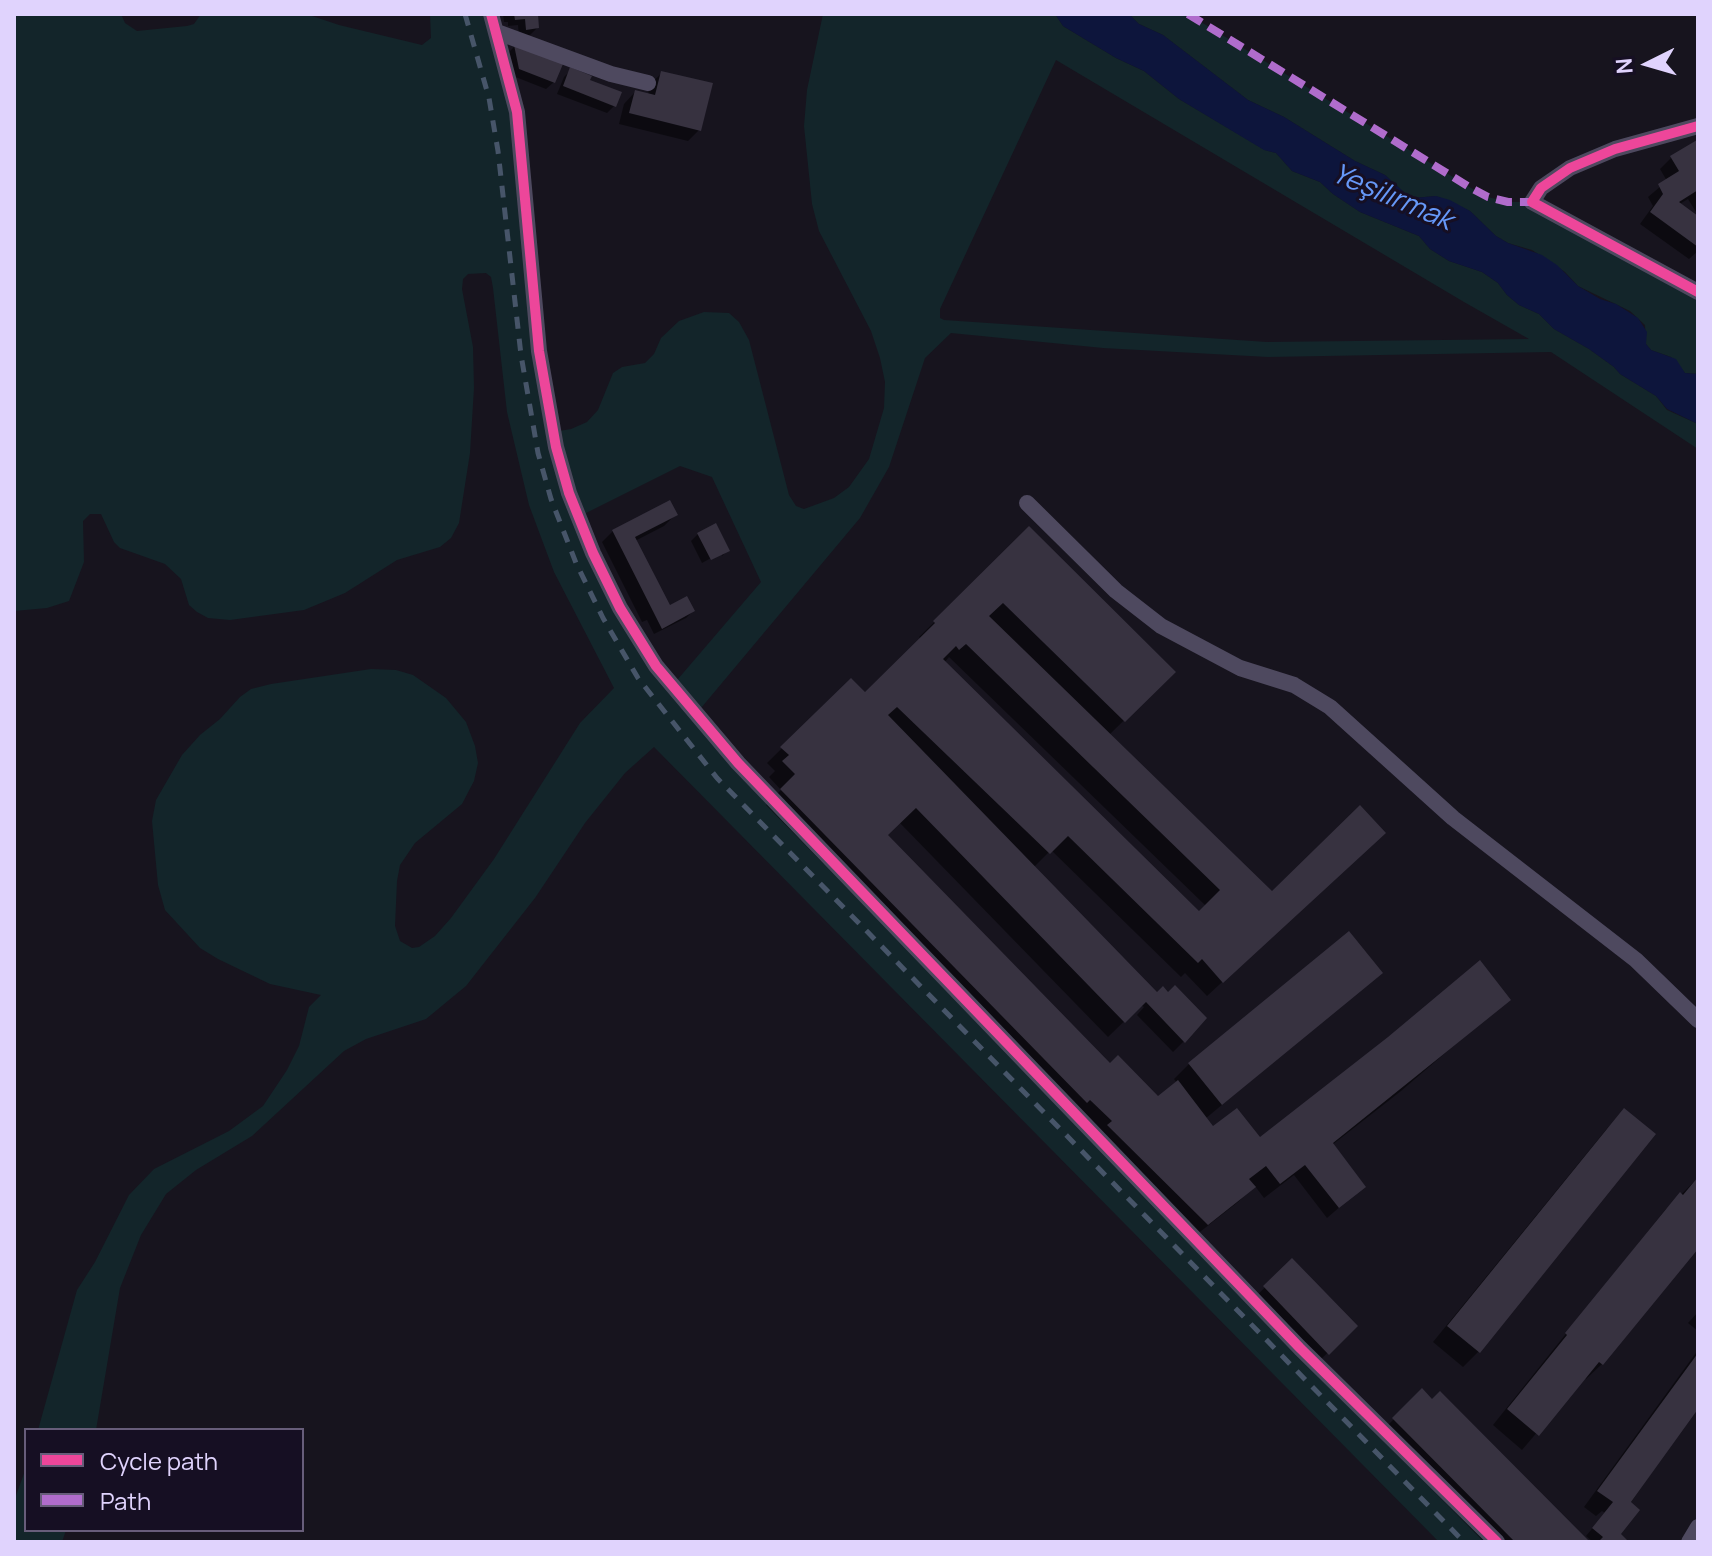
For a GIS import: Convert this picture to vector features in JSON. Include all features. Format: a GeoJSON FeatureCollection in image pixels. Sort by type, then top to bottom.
{"type":"FeatureCollection","features":[{"type":"Feature","properties":{"kind":"street"},"geometry":{"type":"LineString","coordinates":[[491,14],[517,112],[539,351],[556,447],[569,493],[593,553],[620,608],[656,666],[738,763],[1300,1348],[1497,1542]]}},
{"type":"Feature","properties":{"kind":"street"},"geometry":{"type":"LineString","coordinates":[[497,32],[611,74],[648,83]]}},
{"type":"Feature","properties":{"kind":"street"},"geometry":{"type":"LineString","coordinates":[[1698,126],[1615,149],[1581,162],[1553,177],[1532,202],[1698,292]]}},
{"type":"Feature","properties":{"kind":"street"},"geometry":{"type":"LineString","coordinates":[[1027,503],[1116,591],[1161,626],[1240,668],[1294,685],[1330,707],[1453,818],[1636,960],[1698,1020]]}},
{"type":"Feature","properties":{"kind":"street"},"geometry":{"type":"LineString","coordinates":[[1689,1542],[1698,1527]]}},
{"type":"Feature","properties":{"kind":"green space"},"geometry":{"type":"Polygon","coordinates":[[[14,14],[121,14],[125,23],[137,31],[187,26],[194,24],[201,14],[306,14],[422,45],[431,38],[430,14],[491,14],[509,76],[553,432],[587,422],[598,410],[613,373],[622,367],[645,363],[654,354],[661,338],[679,321],[704,312],[729,313],[739,322],[749,340],[789,495],[796,506],[804,509],[834,498],[849,487],[869,459],[884,408],[885,382],[871,331],[819,231],[812,204],[804,126],[807,90],[823,14],[1055,14],[1063,26],[1144,71],[1179,99],[1265,150],[1276,153],[1292,171],[1320,182],[1360,212],[1419,236],[1430,249],[1449,261],[1482,272],[1498,283],[1519,305],[1539,314],[1554,329],[1589,349],[1620,374],[1656,396],[1667,410],[1698,424],[1698,449],[1551,352],[1268,357],[1103,348],[951,333],[925,358],[889,467],[860,518],[696,714],[1497,1542],[1439,1542],[654,747],[625,773],[585,823],[535,898],[466,986],[426,1019],[366,1039],[344,1051],[252,1136],[196,1170],[166,1194],[141,1235],[120,1288],[96,1428],[39,1428],[77,1290],[129,1195],[154,1169],[229,1131],[263,1106],[299,1046],[309,1007],[321,995],[270,984],[218,959],[200,948],[165,910],[158,885],[152,821],[156,800],[182,755],[240,697],[251,689],[271,684],[371,669],[396,670],[413,675],[446,698],[466,722],[478,763],[474,781],[462,804],[415,843],[400,865],[395,926],[400,941],[412,948],[419,947],[435,936],[451,918],[494,859],[580,723],[614,688],[554,572],[529,505],[507,412],[493,288],[491,277],[486,273],[468,274],[463,279],[462,289],[473,347],[470,453],[459,523],[451,538],[440,547],[397,560],[345,593],[304,610],[230,620],[208,618],[189,605],[181,579],[165,564],[120,548],[101,514],[90,514],[83,521],[84,562],[69,601],[47,608],[14,611],[14,14]],[[1056,60],[940,309],[940,318],[1267,342],[1529,339],[1056,60]],[[680,466],[578,517],[672,686],[761,582],[712,477],[680,466]]]}},
{"type":"Feature","properties":{"kind":"green space"},"geometry":{"type":"Polygon","coordinates":[[[1129,14],[1188,14],[1471,188],[1488,197],[1508,202],[1532,202],[1698,292],[1698,374],[1685,373],[1671,357],[1651,350],[1646,344],[1645,325],[1630,311],[1578,286],[1565,272],[1532,250],[1496,236],[1470,211],[1436,196],[1414,198],[1407,195],[1385,175],[1248,100],[1163,35],[1139,24],[1129,14]]]}},
{"type":"Feature","properties":{"kind":"green space"},"geometry":{"type":"Polygon","coordinates":[[[24,1474],[24,1532],[65,1532],[62,1542],[14,1542],[14,1501],[24,1474]]]}},
{"type":"Feature","properties":{"kind":"water","name":"Yeşilırmak"},"geometry":{"type":"Polygon","coordinates":[[[1055,14],[1129,14],[1139,24],[1163,35],[1248,100],[1385,175],[1407,195],[1450,200],[1470,211],[1496,236],[1542,255],[1578,286],[1638,318],[1647,332],[1646,344],[1651,350],[1676,359],[1685,373],[1698,374],[1698,424],[1667,409],[1656,396],[1620,374],[1589,349],[1554,329],[1539,314],[1519,305],[1498,283],[1482,272],[1449,261],[1430,249],[1419,236],[1360,212],[1320,182],[1292,171],[1276,153],[1264,150],[1179,99],[1144,71],[1063,26],[1055,14]]]}},
{"type":"Feature","properties":{"kind":"building"},"geometry":{"type":"Polygon","coordinates":[[[514,14],[538,14],[539,28],[526,30],[525,19],[515,20],[514,14]]]}},
{"type":"Feature","properties":{"kind":"building"},"geometry":{"type":"Polygon","coordinates":[[[514,45],[563,64],[555,83],[519,69],[514,45]]]}},
{"type":"Feature","properties":{"kind":"building"},"geometry":{"type":"Polygon","coordinates":[[[570,67],[592,76],[590,80],[622,92],[616,107],[563,86],[570,67]]]}},
{"type":"Feature","properties":{"kind":"building"},"geometry":{"type":"Polygon","coordinates":[[[661,71],[713,83],[701,131],[629,113],[635,90],[655,95],[661,71]]]}},
{"type":"Feature","properties":{"kind":"building"},"geometry":{"type":"Polygon","coordinates":[[[1697,140],[1698,190],[1679,202],[1698,216],[1698,247],[1650,212],[1663,194],[1658,184],[1679,171],[1670,156],[1697,140]]]}},
{"type":"Feature","properties":{"kind":"building"},"geometry":{"type":"Polygon","coordinates":[[[670,500],[678,515],[635,537],[670,605],[687,596],[695,611],[662,629],[612,530],[670,500]]]}},
{"type":"Feature","properties":{"kind":"building"},"geometry":{"type":"Polygon","coordinates":[[[716,523],[730,551],[711,560],[697,533],[716,523]]]}},
{"type":"Feature","properties":{"kind":"building"},"geometry":{"type":"Polygon","coordinates":[[[1029,526],[1176,672],[1125,722],[1003,603],[989,616],[1272,891],[1360,805],[1386,833],[1223,983],[1202,959],[1198,963],[1068,836],[1050,854],[897,707],[888,715],[1157,992],[1163,986],[1168,992],[1175,985],[1207,1018],[1185,1043],[1146,1002],[1125,1023],[916,808],[888,835],[1110,1063],[1118,1055],[1158,1096],[1178,1080],[1213,1126],[1237,1108],[1260,1137],[1480,960],[1511,1000],[1333,1143],[1366,1187],[1339,1208],[1305,1165],[1280,1184],[1266,1166],[1249,1179],[1256,1187],[1208,1225],[1107,1125],[1112,1121],[1090,1100],[1087,1103],[780,789],[795,774],[782,761],[789,755],[780,747],[851,678],[865,692],[935,623],[933,621],[1029,526]],[[966,644],[959,650],[956,646],[943,659],[1199,911],[1220,890],[966,644]]]}},
{"type":"Feature","properties":{"kind":"building"},"geometry":{"type":"Polygon","coordinates":[[[1349,931],[1383,973],[1222,1105],[1188,1063],[1349,931]]]}},
{"type":"Feature","properties":{"kind":"building"},"geometry":{"type":"Polygon","coordinates":[[[1624,1108],[1656,1134],[1480,1353],[1447,1326],[1624,1108]]]}},
{"type":"Feature","properties":{"kind":"building"},"geometry":{"type":"Polygon","coordinates":[[[1698,1177],[1698,1249],[1603,1365],[1599,1362],[1539,1436],[1507,1409],[1680,1192],[1683,1195],[1698,1177]]]}},
{"type":"Feature","properties":{"kind":"building"},"geometry":{"type":"Polygon","coordinates":[[[1292,1258],[1358,1326],[1329,1355],[1263,1286],[1292,1258]]]}},
{"type":"Feature","properties":{"kind":"building"},"geometry":{"type":"Polygon","coordinates":[[[1698,1353],[1698,1409],[1631,1502],[1640,1510],[1621,1534],[1629,1542],[1598,1542],[1603,1537],[1592,1528],[1613,1502],[1597,1491],[1698,1353]]]}},
{"type":"Feature","properties":{"kind":"building"},"geometry":{"type":"Polygon","coordinates":[[[1422,1388],[1432,1399],[1440,1391],[1590,1542],[1515,1542],[1392,1418],[1422,1388]]]}},
{"type":"Feature","properties":{"kind":"railway"},"geometry":{"type":"LineString","coordinates":[[465,14],[489,98],[498,151],[521,355],[538,453],[551,499],[576,563],[638,678],[717,778],[1464,1542]]}},
{"type":"Feature","properties":{"kind":"marked path"},"geometry":{"type":"LineString","coordinates":[[1188,14],[1471,188],[1488,197],[1508,202],[1532,202]]}},
{"type":"Feature","properties":{"kind":"cycle path"},"geometry":{"type":"LineString","coordinates":[[491,14],[517,112],[539,351],[556,447],[569,493],[593,553],[620,608],[656,666],[738,763],[1300,1348],[1497,1542]]}},
{"type":"Feature","properties":{"kind":"cycle path"},"geometry":{"type":"LineString","coordinates":[[1698,126],[1615,149],[1570,168],[1541,188],[1532,202],[1698,292]]}}]}
